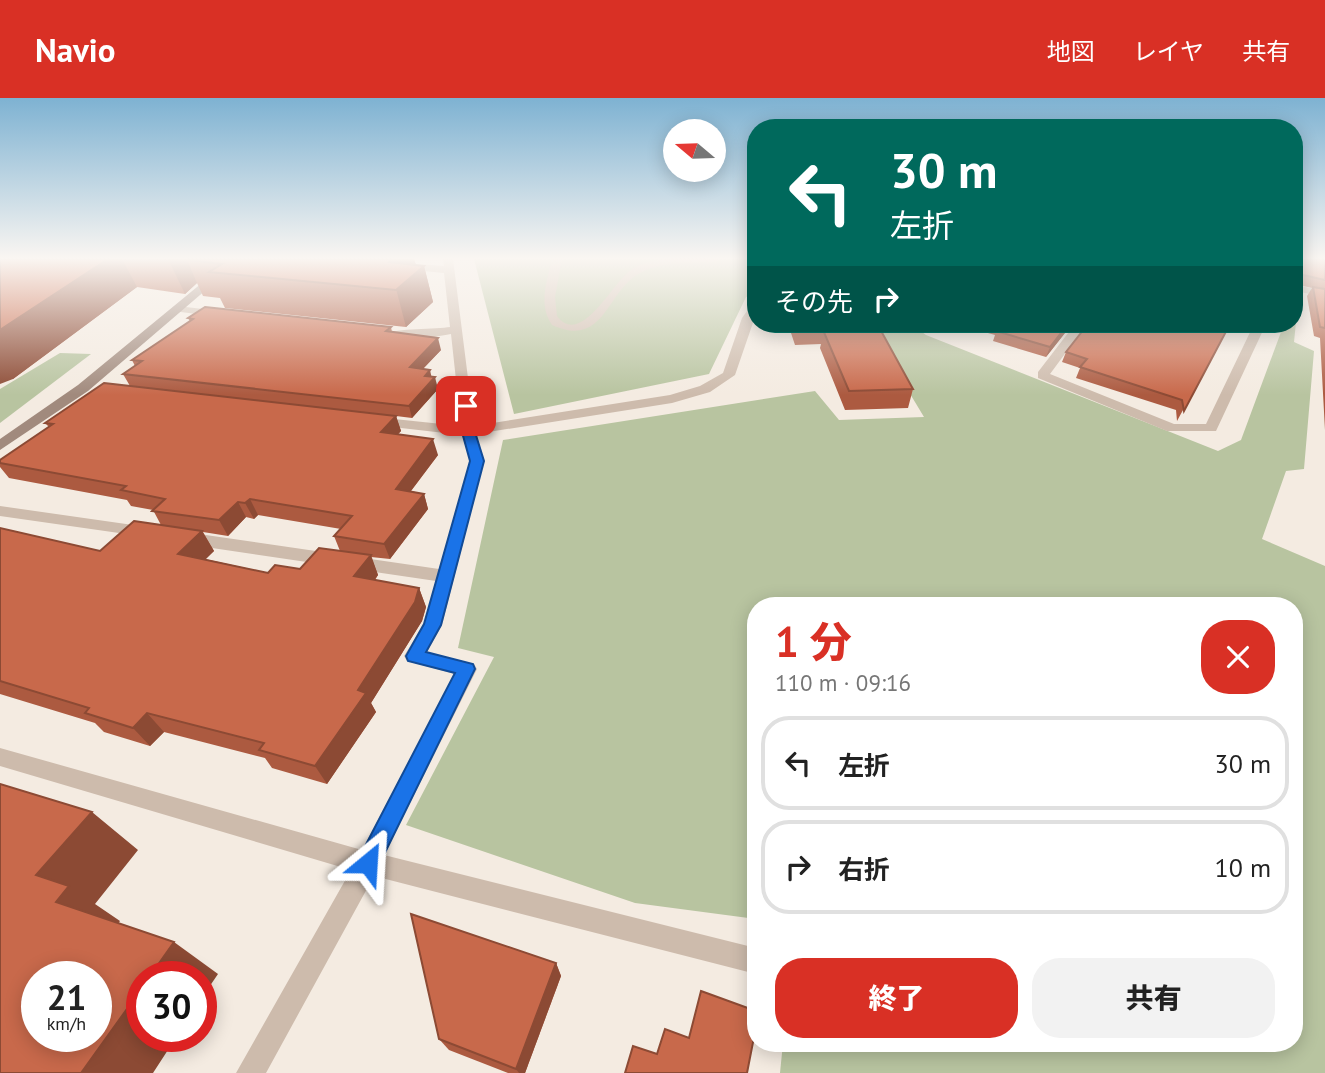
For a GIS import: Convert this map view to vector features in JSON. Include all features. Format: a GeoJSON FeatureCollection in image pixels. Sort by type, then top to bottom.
{"type":"FeatureCollection","features":[{"type":"Feature","properties":{"kind":"street"},"geometry":{"type":"LineString","coordinates":[[0,446],[83,388],[182,304]]}},
{"type":"Feature","properties":{"kind":"street"},"geometry":{"type":"LineString","coordinates":[[250,1073],[368,863],[467,669],[414,656],[432,625],[477,461],[468,432],[453,304]]}},
{"type":"Feature","properties":{"kind":"street"},"geometry":{"type":"LineString","coordinates":[[550,304],[552,319],[561,326],[576,328],[590,324],[606,304]]}},
{"type":"Feature","properties":{"kind":"street"},"geometry":{"type":"LineString","coordinates":[[177,309],[231,315]]}},
{"type":"Feature","properties":{"kind":"street"},"geometry":{"type":"LineString","coordinates":[[358,419],[468,432],[672,399],[705,389],[729,375],[747,318]]}},
{"type":"Feature","properties":{"kind":"street"},"geometry":{"type":"LineString","coordinates":[[378,331],[418,335],[457,330]]}},
{"type":"Feature","properties":{"kind":"street"},"geometry":{"type":"LineString","coordinates":[[1073,333],[1042,375],[1172,428],[1210,428],[1257,333]]}},
{"type":"Feature","properties":{"kind":"street"},"geometry":{"type":"LineString","coordinates":[[83,388],[110,391]]}},
{"type":"Feature","properties":{"kind":"street"},"geometry":{"type":"LineString","coordinates":[[0,511],[445,576]]}},
{"type":"Feature","properties":{"kind":"street"},"geometry":{"type":"LineString","coordinates":[[0,757],[368,863],[747,959]]}},
{"type":"Feature","properties":{"kind":"green space"},"geometry":{"type":"Polygon","coordinates":[[[486,304],[742,304],[709,374],[514,414],[486,304]]]}},
{"type":"Feature","properties":{"kind":"green space"},"geometry":{"type":"Polygon","coordinates":[[[873,333],[923,333],[1218,451],[1241,440],[1281,333],[1295,333],[1294,342],[1314,351],[1304,469],[1286,471],[1262,539],[1325,566],[1325,1073],[780,1073],[782,1052],[1303,1052],[1303,597],[747,597],[747,918],[635,903],[406,825],[494,657],[458,648],[503,440],[815,391],[839,420],[924,417],[873,333]]]}},
{"type":"Feature","properties":{"kind":"green space"},"geometry":{"type":"Polygon","coordinates":[[[60,353],[91,354],[0,423],[0,389],[60,353]]]}},
{"type":"Feature","properties":{"kind":"building"},"geometry":{"type":"Polygon","coordinates":[[[0,304],[39,304],[0,330],[0,304]]]}},
{"type":"Feature","properties":{"kind":"building"},"geometry":{"type":"Polygon","coordinates":[[[1316,304],[1325,304],[1325,328],[1320,327],[1316,304]]]}},
{"type":"Feature","properties":{"kind":"building"},"geometry":{"type":"Polygon","coordinates":[[[205,307],[391,327],[386,331],[438,338],[410,367],[430,370],[425,376],[435,377],[409,406],[123,374],[142,361],[132,360],[193,319],[188,318],[205,307]]]}},
{"type":"Feature","properties":{"kind":"building"},"geometry":{"type":"Polygon","coordinates":[[[824,333],[882,333],[913,389],[849,391],[824,333]]]}},
{"type":"Feature","properties":{"kind":"building"},"geometry":{"type":"Polygon","coordinates":[[[1003,333],[1061,333],[1050,347],[1003,333]]]}},
{"type":"Feature","properties":{"kind":"building"},"geometry":{"type":"Polygon","coordinates":[[[1081,333],[1225,333],[1184,411],[1182,400],[1080,367],[1087,359],[1066,352],[1081,333]]]}},
{"type":"Feature","properties":{"kind":"building"},"geometry":{"type":"Polygon","coordinates":[[[104,383],[396,416],[381,432],[433,439],[396,489],[424,494],[384,544],[334,536],[352,516],[250,499],[245,503],[238,502],[219,520],[152,511],[165,499],[121,490],[126,486],[0,463],[0,460],[53,424],[45,423],[104,383]]]}},
{"type":"Feature","properties":{"kind":"building"},"geometry":{"type":"Polygon","coordinates":[[[134,521],[202,531],[178,554],[268,573],[275,565],[300,569],[319,548],[371,555],[354,576],[419,588],[415,602],[358,690],[366,693],[315,766],[259,750],[264,743],[147,713],[133,728],[85,713],[89,708],[0,681],[0,528],[100,551],[134,521]]]}},
{"type":"Feature","properties":{"kind":"building"},"geometry":{"type":"Polygon","coordinates":[[[0,784],[92,812],[36,875],[69,886],[56,902],[174,942],[161,961],[126,961],[126,1010],[112,1030],[112,961],[21,961],[21,1052],[96,1052],[81,1073],[0,1073],[0,784]]]}},
{"type":"Feature","properties":{"kind":"building"},"geometry":{"type":"Polygon","coordinates":[[[411,914],[556,963],[516,1069],[439,1039],[411,914]]]}},
{"type":"Feature","properties":{"kind":"building"},"geometry":{"type":"Polygon","coordinates":[[[701,991],[747,1008],[747,1052],[751,1052],[747,1073],[625,1073],[633,1046],[657,1054],[665,1029],[689,1038],[701,991]]]}},
{"type":"Feature","properties":{"kind":"route"},"geometry":{"type":"LineString","coordinates":[[368,863],[467,669],[414,656],[432,625],[477,461],[468,432],[466,406]]}}]}
